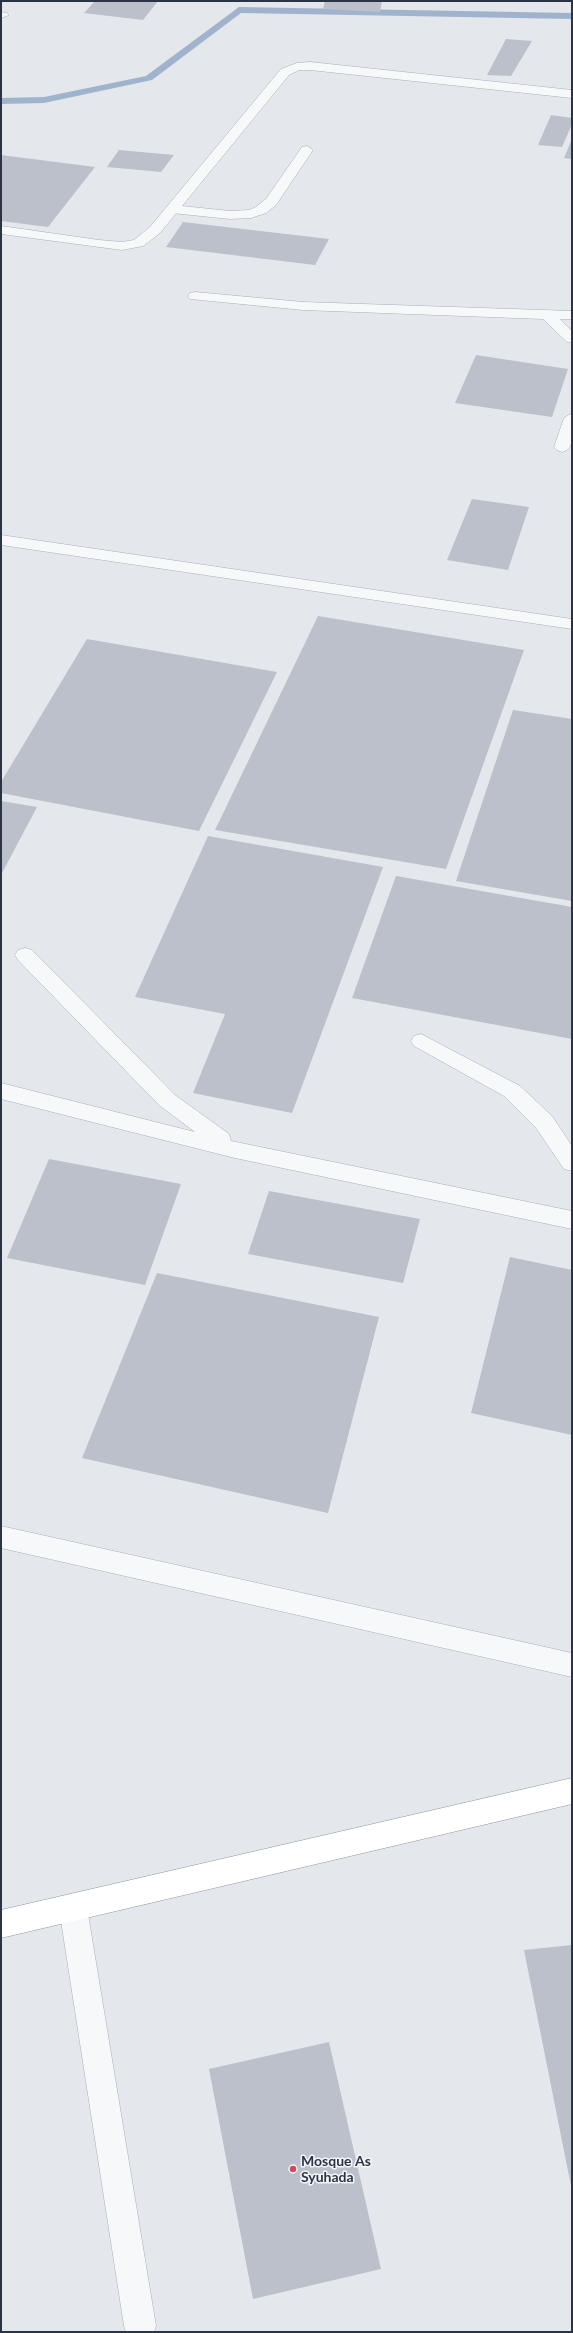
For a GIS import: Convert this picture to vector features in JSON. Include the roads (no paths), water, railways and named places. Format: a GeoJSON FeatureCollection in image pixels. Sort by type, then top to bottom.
{"type":"FeatureCollection","features":[{"type":"Feature","properties":{"kind":"highway"},"geometry":{"type":"LineString","coordinates":[[1,1924],[572,1791]]}},
{"type":"Feature","properties":{"kind":"street"},"geometry":{"type":"LineString","coordinates":[[1,230],[122,246],[138,243],[154,230],[285,72],[297,67],[310,66],[572,94]]}},
{"type":"Feature","properties":{"kind":"street"},"geometry":{"type":"LineString","coordinates":[[172,209],[230,216],[251,214],[260,210],[271,202],[307,150]]}},
{"type":"Feature","properties":{"kind":"street"},"geometry":{"type":"LineString","coordinates":[[195,296],[303,306],[572,315]]}},
{"type":"Feature","properties":{"kind":"street"},"geometry":{"type":"LineString","coordinates":[[547,314],[572,339]]}},
{"type":"Feature","properties":{"kind":"street"},"geometry":{"type":"LineString","coordinates":[[562,447],[572,418]]}},
{"type":"Feature","properties":{"kind":"street"},"geometry":{"type":"LineString","coordinates":[[1,540],[572,624]]}},
{"type":"Feature","properties":{"kind":"street"},"geometry":{"type":"LineString","coordinates":[[24,955],[167,1100],[194,1122],[236,1150]]}},
{"type":"Feature","properties":{"kind":"street"},"geometry":{"type":"LineString","coordinates":[[421,1041],[512,1091],[544,1122],[572,1163]]}},
{"type":"Feature","properties":{"kind":"street"},"geometry":{"type":"LineString","coordinates":[[1,1091],[236,1150],[572,1220]]}},
{"type":"Feature","properties":{"kind":"street"},"geometry":{"type":"LineString","coordinates":[[1,1537],[572,1665]]}},
{"type":"Feature","properties":{"kind":"street"},"geometry":{"type":"LineString","coordinates":[[73,1908],[140,2326]]}},
{"type":"Feature","properties":{"kind":"waterway"},"geometry":{"type":"LineString","coordinates":[[1,101],[44,100],[149,78],[239,10],[572,16]]}},
{"type":"Feature","properties":{"kind":"place","name":"Mosque As Syuhada"},"geometry":{"type":"Point","coordinates":[293,2169]}}]}
